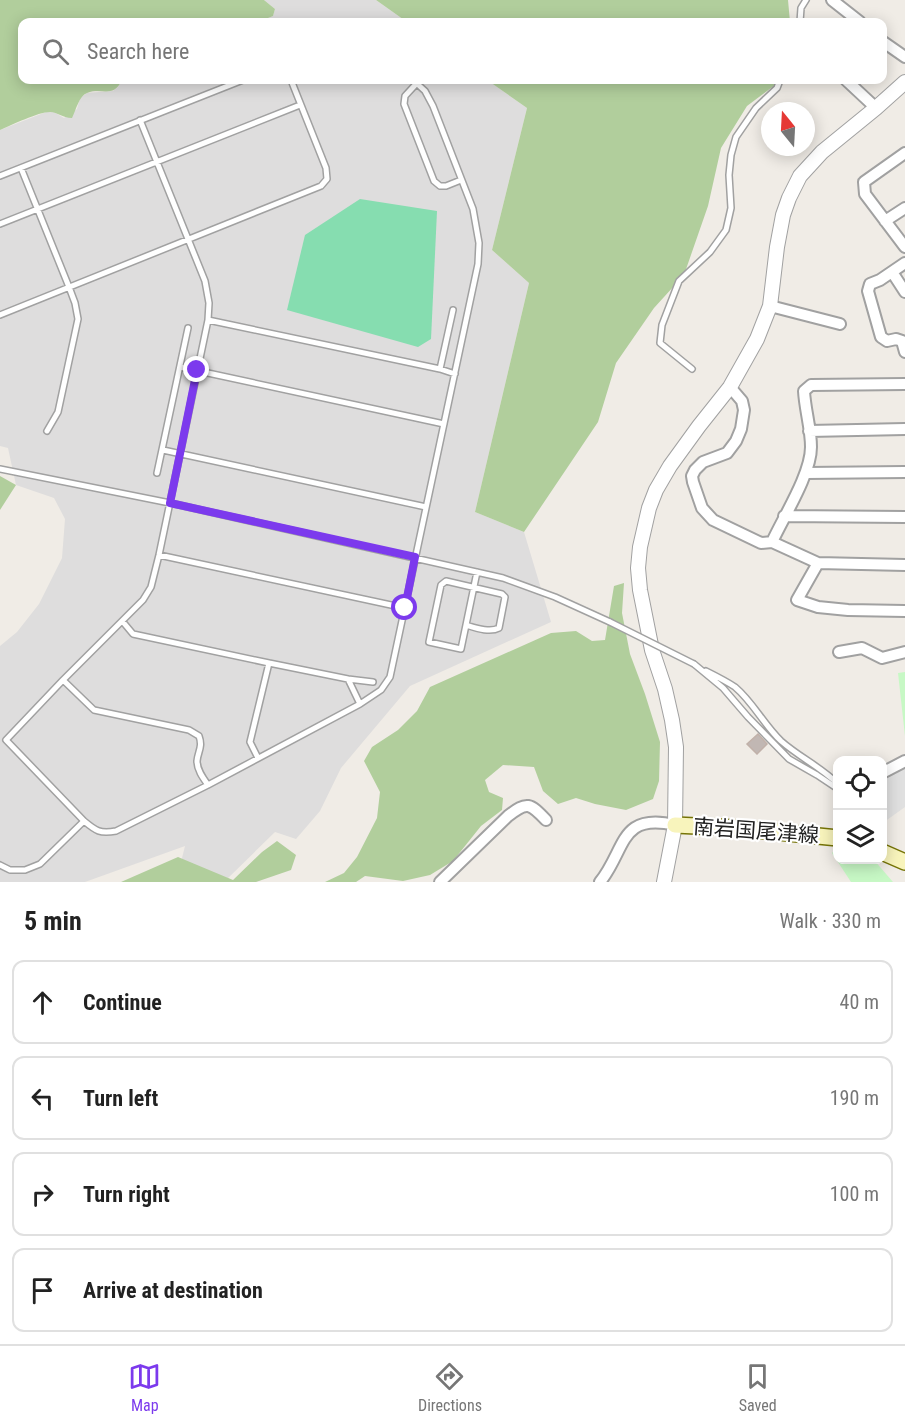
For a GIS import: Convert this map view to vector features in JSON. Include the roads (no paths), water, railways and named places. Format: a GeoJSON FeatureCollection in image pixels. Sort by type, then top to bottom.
{"type":"FeatureCollection","features":[{"type":"Feature","properties":{"kind":"main road","name":"南岩国尾津線"},"geometry":{"type":"LineString","coordinates":[[675,825],[738,828],[833,838]]}},
{"type":"Feature","properties":{"kind":"main road"},"geometry":{"type":"LineString","coordinates":[[887,854],[905,862]]}},
{"type":"Feature","properties":{"kind":"street"},"geometry":{"type":"LineString","coordinates":[[832,0],[855,18]]}},
{"type":"Feature","properties":{"kind":"street"},"geometry":{"type":"LineString","coordinates":[[887,44],[905,57]]}},
{"type":"Feature","properties":{"kind":"street"},"geometry":{"type":"LineString","coordinates":[[664,882],[675,825],[676,747],[665,689],[652,650],[642,607],[638,568],[640,547],[649,508],[670,465],[730,387],[757,339],[770,306],[783,216],[800,176],[822,152],[905,82]]}},
{"type":"Feature","properties":{"kind":"street"},"geometry":{"type":"LineString","coordinates":[[850,84],[876,108]]}},
{"type":"Feature","properties":{"kind":"street"},"geometry":{"type":"LineString","coordinates":[[905,153],[864,182],[865,194],[905,247]]}},
{"type":"Feature","properties":{"kind":"street"},"geometry":{"type":"LineString","coordinates":[[885,221],[905,208]]}},
{"type":"Feature","properties":{"kind":"street"},"geometry":{"type":"LineString","coordinates":[[905,263],[870,284],[868,291],[881,337],[887,341],[896,339],[902,341],[905,352]]}},
{"type":"Feature","properties":{"kind":"street"},"geometry":{"type":"LineString","coordinates":[[892,272],[905,292]]}},
{"type":"Feature","properties":{"kind":"street"},"geometry":{"type":"LineString","coordinates":[[770,306],[840,324]]}},
{"type":"Feature","properties":{"kind":"street"},"geometry":{"type":"LineString","coordinates":[[772,542],[806,473],[810,457],[811,446],[804,391],[811,385],[905,384]]}},
{"type":"Feature","properties":{"kind":"street"},"geometry":{"type":"LineString","coordinates":[[730,387],[742,401],[744,410],[741,429],[736,441],[727,453],[699,465],[692,476],[702,508],[713,520],[761,543],[772,542],[818,564],[905,565]]}},
{"type":"Feature","properties":{"kind":"street"},"geometry":{"type":"LineString","coordinates":[[809,431],[905,429]]}},
{"type":"Feature","properties":{"kind":"street"},"geometry":{"type":"LineString","coordinates":[[806,473],[905,472]]}},
{"type":"Feature","properties":{"kind":"street"},"geometry":{"type":"LineString","coordinates":[[784,516],[905,517]]}},
{"type":"Feature","properties":{"kind":"street"},"geometry":{"type":"LineString","coordinates":[[818,564],[797,600],[818,607],[905,611]]}},
{"type":"Feature","properties":{"kind":"street"},"geometry":{"type":"LineString","coordinates":[[839,652],[862,648],[882,658],[905,652]]}},
{"type":"Feature","properties":{"kind":"street"},"geometry":{"type":"LineString","coordinates":[[887,771],[905,761]]}},
{"type":"Feature","properties":{"kind":"street"},"geometry":{"type":"LineString","coordinates":[[440,882],[519,807],[533,806],[546,820]]}},
{"type":"Feature","properties":{"kind":"street"},"geometry":{"type":"LineString","coordinates":[[604,880],[622,841],[630,831],[643,824],[659,822],[675,825]]}},
{"type":"Feature","properties":{"kind":"lane"},"geometry":{"type":"LineString","coordinates":[[800,18],[801,8],[806,0]]}},
{"type":"Feature","properties":{"kind":"lane"},"geometry":{"type":"LineString","coordinates":[[0,176],[233,84]]}},
{"type":"Feature","properties":{"kind":"lane"},"geometry":{"type":"LineString","coordinates":[[0,315],[321,186],[327,179],[326,168],[292,84]]}},
{"type":"Feature","properties":{"kind":"lane"},"geometry":{"type":"LineString","coordinates":[[413,84],[405,96],[404,104],[434,181],[440,186],[446,186],[462,180]]}},
{"type":"Feature","properties":{"kind":"lane"},"geometry":{"type":"LineString","coordinates":[[6,740],[84,821],[94,830],[105,833],[116,831],[208,785],[360,704],[381,690],[390,676],[478,264],[479,243],[473,208],[433,106],[418,84]]}},
{"type":"Feature","properties":{"kind":"lane"},"geometry":{"type":"LineString","coordinates":[[692,369],[660,343],[662,326],[679,281],[710,252],[726,230],[731,208],[729,175],[731,156],[736,137],[756,108],[778,84]]}},
{"type":"Feature","properties":{"kind":"lane"},"geometry":{"type":"LineString","coordinates":[[0,224],[300,105]]}},
{"type":"Feature","properties":{"kind":"lane"},"geometry":{"type":"LineString","coordinates":[[0,746],[143,600],[151,587],[159,555],[208,321],[209,303],[205,281],[140,120]]}},
{"type":"Feature","properties":{"kind":"lane"},"geometry":{"type":"LineString","coordinates":[[21,168],[69,287],[78,319],[58,412],[47,431]]}},
{"type":"Feature","properties":{"kind":"lane"},"geometry":{"type":"LineString","coordinates":[[440,369],[453,310]]}},
{"type":"Feature","properties":{"kind":"lane"},"geometry":{"type":"LineString","coordinates":[[208,321],[440,369],[454,374]]}},
{"type":"Feature","properties":{"kind":"lane"},"geometry":{"type":"LineString","coordinates":[[157,473],[188,328]]}},
{"type":"Feature","properties":{"kind":"lane"},"geometry":{"type":"LineString","coordinates":[[180,367],[444,424]]}},
{"type":"Feature","properties":{"kind":"lane"},"geometry":{"type":"LineString","coordinates":[[163,450],[426,507]]}},
{"type":"Feature","properties":{"kind":"lane"},"geometry":{"type":"LineString","coordinates":[[0,469],[170,503],[415,557],[503,578],[555,597],[610,622],[735,687],[779,739],[833,780]]}},
{"type":"Feature","properties":{"kind":"lane"},"geometry":{"type":"LineString","coordinates":[[159,555],[405,608]]}},
{"type":"Feature","properties":{"kind":"lane"},"geometry":{"type":"LineString","coordinates":[[466,625],[492,631],[499,628],[505,597],[502,594],[474,588],[446,581],[441,585],[429,642],[461,649],[466,625],[474,588],[477,572]]}},
{"type":"Feature","properties":{"kind":"lane"},"geometry":{"type":"LineString","coordinates":[[123,622],[133,634],[348,679],[373,682]]}},
{"type":"Feature","properties":{"kind":"lane"},"geometry":{"type":"LineString","coordinates":[[258,758],[250,742],[269,663]]}},
{"type":"Feature","properties":{"kind":"lane"},"geometry":{"type":"LineString","coordinates":[[694,664],[723,688],[789,759],[833,786]]}},
{"type":"Feature","properties":{"kind":"lane"},"geometry":{"type":"LineString","coordinates":[[348,679],[360,704]]}},
{"type":"Feature","properties":{"kind":"lane"},"geometry":{"type":"LineString","coordinates":[[63,680],[94,710],[189,730],[199,736],[201,744],[197,761],[199,771],[208,785]]}},
{"type":"Feature","properties":{"kind":"lane"},"geometry":{"type":"LineString","coordinates":[[0,865],[10,870],[25,870],[40,864],[84,821]]}}]}
